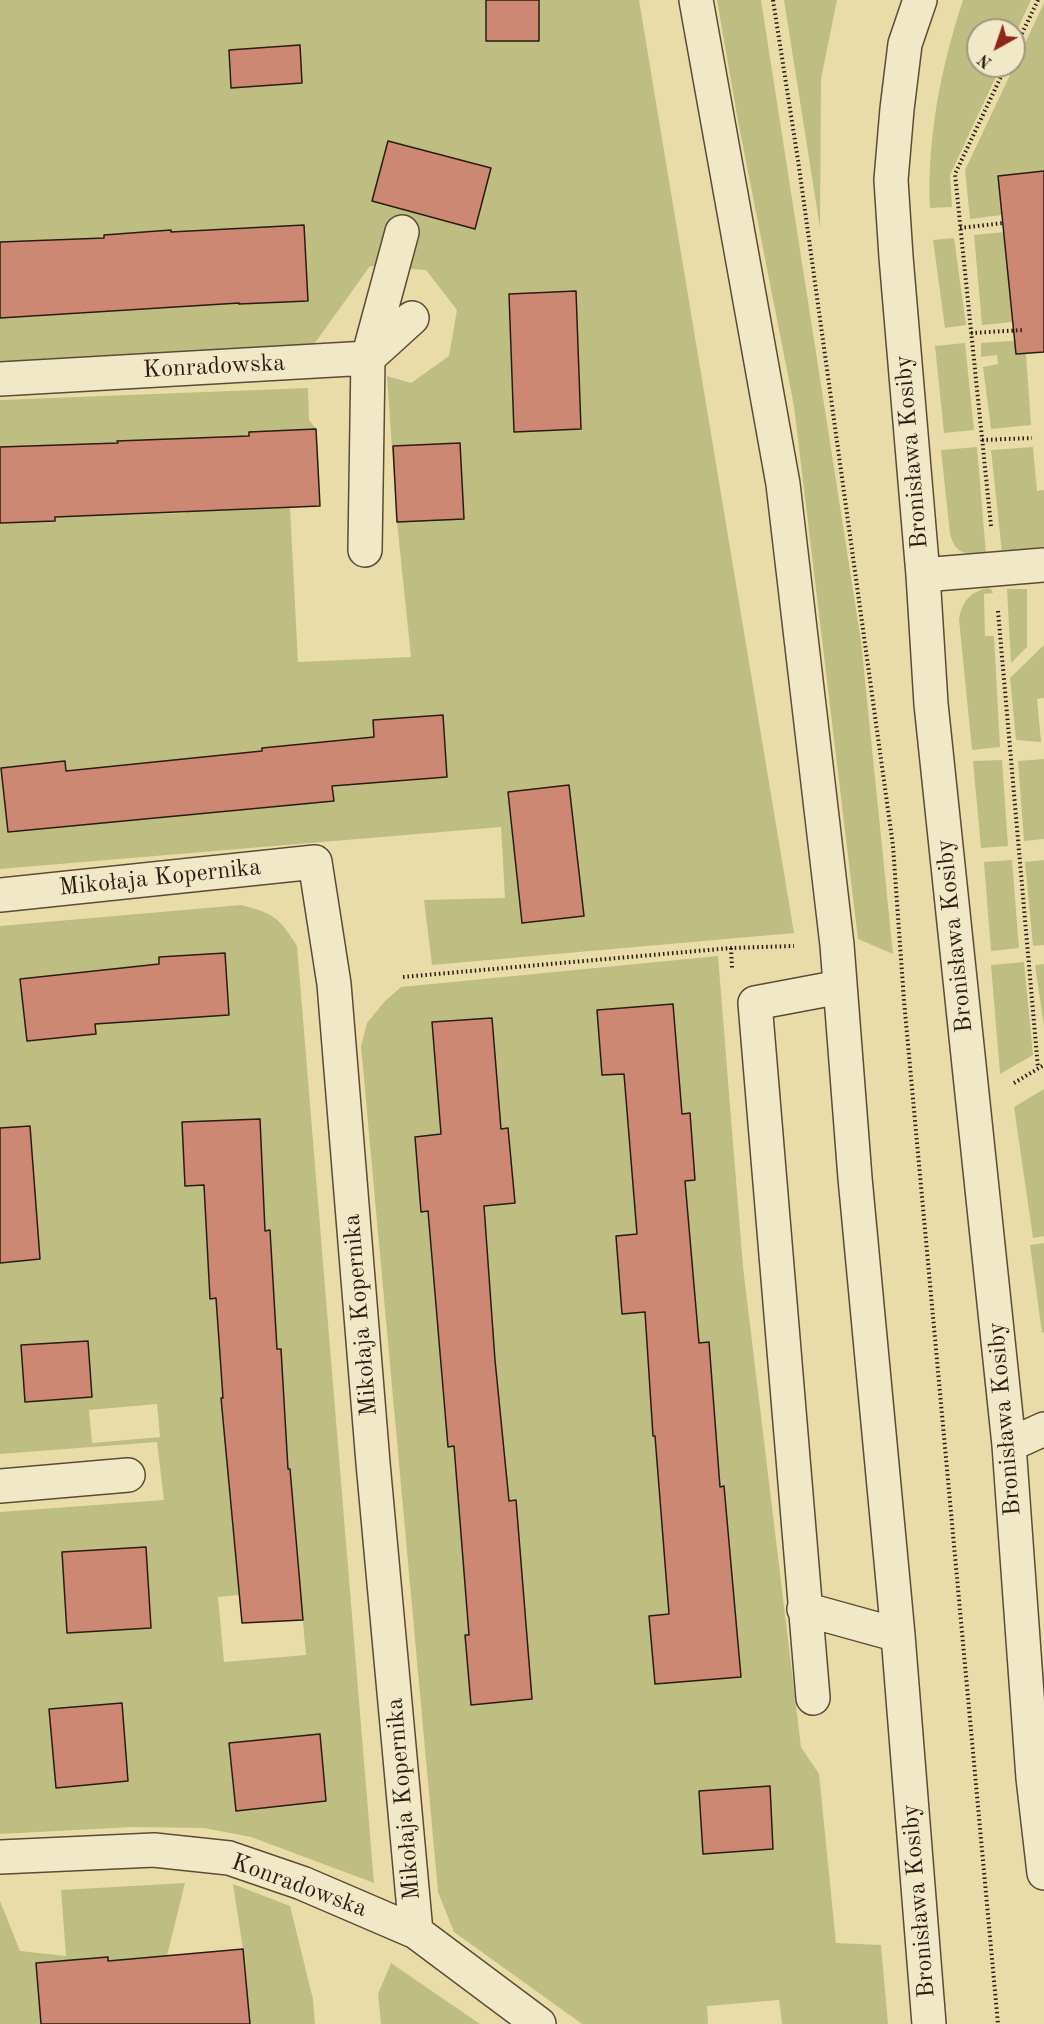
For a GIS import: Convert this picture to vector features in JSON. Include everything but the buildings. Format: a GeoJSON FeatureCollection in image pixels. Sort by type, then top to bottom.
{"type":"FeatureCollection","features":[{"type":"Feature","properties":{"kind":"street","name":"Bronisława Kosiby"},"geometry":{"type":"LineString","coordinates":[[696,0],[783,484],[837,945],[857,1202],[898,1635],[929,2024]]}},
{"type":"Feature","properties":{"kind":"street","name":"Bronisława Kosiby"},"geometry":{"type":"LineString","coordinates":[[920,0],[905,44],[897,109],[891,180],[896,257],[923,575],[931,704],[1009,1445],[1033,1778],[1044,1873]]}},
{"type":"Feature","properties":{"kind":"street"},"geometry":{"type":"LineString","coordinates":[[365,550],[368,358],[402,232]]}},
{"type":"Feature","properties":{"kind":"street"},"geometry":{"type":"LineString","coordinates":[[368,358],[412,318]]}},
{"type":"Feature","properties":{"kind":"street","name":"Konradowska"},"geometry":{"type":"LineString","coordinates":[[0,379],[368,358]]}},
{"type":"Feature","properties":{"kind":"street"},"geometry":{"type":"LineString","coordinates":[[923,575],[1044,565]]}},
{"type":"Feature","properties":{"kind":"street","name":"Mikołaja Kopernika"},"geometry":{"type":"LineString","coordinates":[[0,895],[315,862],[334,984],[373,1463],[416,1932],[538,2024]]}},
{"type":"Feature","properties":{"kind":"street"},"geometry":{"type":"LineString","coordinates":[[813,1698],[755,1004],[840,987]]}},
{"type":"Feature","properties":{"kind":"street"},"geometry":{"type":"LineString","coordinates":[[1009,1445],[1044,1429]]}},
{"type":"Feature","properties":{"kind":"street"},"geometry":{"type":"LineString","coordinates":[[0,1486],[128,1475]]}},
{"type":"Feature","properties":{"kind":"street"},"geometry":{"type":"LineString","coordinates":[[804,1609],[898,1635]]}},
{"type":"Feature","properties":{"kind":"street","name":"Konradowska"},"geometry":{"type":"LineString","coordinates":[[0,1857],[154,1850],[229,1858],[302,1882],[416,1932]]}},
{"type":"Feature","properties":{"kind":"path"},"geometry":{"type":"LineString","coordinates":[[773,0],[798,160],[893,846],[907,1037],[999,2024]]}},
{"type":"Feature","properties":{"kind":"path"},"geometry":{"type":"LineString","coordinates":[[1026,25],[1038,0]]}},
{"type":"Feature","properties":{"kind":"path"},"geometry":{"type":"LineString","coordinates":[[992,530],[955,174],[1000,78]]}},
{"type":"Feature","properties":{"kind":"path"},"geometry":{"type":"LineString","coordinates":[[960,228],[1003,223]]}},
{"type":"Feature","properties":{"kind":"path"},"geometry":{"type":"LineString","coordinates":[[971,333],[1023,330]]}},
{"type":"Feature","properties":{"kind":"path"},"geometry":{"type":"LineString","coordinates":[[982,441],[1032,438]]}},
{"type":"Feature","properties":{"kind":"path"},"geometry":{"type":"LineString","coordinates":[[994,568],[1038,1068]]}},
{"type":"Feature","properties":{"kind":"path"},"geometry":{"type":"LineString","coordinates":[[403,977],[731,948],[837,945]]}},
{"type":"Feature","properties":{"kind":"path"},"geometry":{"type":"LineString","coordinates":[[1011,1084],[1044,1065]]}},
{"type":"Feature","properties":{"kind":"green space"},"geometry":{"type":"Polygon","coordinates":[[[0,0],[486,0],[486,41],[539,41],[539,0],[639,0],[794,933],[432,965],[424,900],[505,898],[501,827],[0,869],[0,400],[308,388],[309,420],[316,429],[320,506],[290,508],[298,662],[411,657],[397,522],[387,376],[411,383],[449,356],[457,310],[426,270],[370,266],[310,350],[0,362],[0,318],[45,315],[0,242],[0,0]],[[300,46],[229,50],[230,87],[302,83],[300,46]],[[388,141],[372,201],[475,228],[491,168],[388,141]],[[304,225],[236,229],[239,304],[308,301],[304,225]],[[170,230],[104,235],[109,311],[170,230]],[[576,291],[509,294],[514,432],[581,429],[576,291]],[[183,438],[118,441],[120,515],[186,513],[183,438]],[[443,715],[373,720],[377,782],[447,777],[443,715]],[[328,741],[262,748],[267,808],[334,801],[328,741]],[[203,758],[132,765],[137,820],[208,813],[203,758]],[[65,761],[2,768],[8,832],[71,825],[65,761]],[[569,785],[508,792],[522,923],[583,916],[569,785]]]}},
{"type":"Feature","properties":{"kind":"green space"},"geometry":{"type":"Polygon","coordinates":[[[717,0],[761,0],[861,641],[893,954],[858,939],[794,406],[738,121],[717,0]]]}},
{"type":"Feature","properties":{"kind":"green space"},"geometry":{"type":"Polygon","coordinates":[[[784,0],[837,0],[821,79],[820,228],[784,0]]]}},
{"type":"Feature","properties":{"kind":"green space"},"geometry":{"type":"Polygon","coordinates":[[[963,0],[1031,0],[1023,18],[966,18],[966,78],[995,78],[950,175],[952,207],[930,208],[933,129],[948,51],[963,0]]]}},
{"type":"Feature","properties":{"kind":"green space"},"geometry":{"type":"Polygon","coordinates":[[[1044,3],[1044,171],[1002,215],[970,219],[965,170],[1009,78],[1026,78],[1026,41],[1044,3]]]}},
{"type":"Feature","properties":{"kind":"green space"},"geometry":{"type":"Polygon","coordinates":[[[1004,232],[1013,322],[982,325],[974,235],[1004,232]]]}},
{"type":"Feature","properties":{"kind":"green space"},"geometry":{"type":"Polygon","coordinates":[[[954,238],[966,325],[945,328],[933,240],[954,238]]]}},
{"type":"Feature","properties":{"kind":"green space"},"geometry":{"type":"Polygon","coordinates":[[[1025,340],[1031,425],[991,429],[983,367],[998,364],[997,355],[981,357],[981,343],[1025,340]]]}},
{"type":"Feature","properties":{"kind":"green space"},"geometry":{"type":"Polygon","coordinates":[[[965,343],[974,430],[944,433],[935,346],[965,343]]]}},
{"type":"Feature","properties":{"kind":"green space"},"geometry":{"type":"Polygon","coordinates":[[[977,447],[986,554],[963,552],[952,541],[941,450],[977,447]]]}},
{"type":"Feature","properties":{"kind":"green space"},"geometry":{"type":"Polygon","coordinates":[[[1033,447],[1037,491],[1044,490],[1044,552],[1002,553],[991,450],[1033,447]]]}},
{"type":"Feature","properties":{"kind":"green space"},"geometry":{"type":"Polygon","coordinates":[[[987,588],[993,593],[984,594],[985,636],[994,636],[1000,747],[972,750],[959,619],[962,608],[971,595],[987,588]]]}},
{"type":"Feature","properties":{"kind":"green space"},"geometry":{"type":"Polygon","coordinates":[[[1007,589],[1027,589],[1027,647],[1011,663],[1007,589]]]}},
{"type":"Feature","properties":{"kind":"green space"},"geometry":{"type":"Polygon","coordinates":[[[1044,645],[1044,698],[1037,699],[1041,742],[1016,740],[1010,678],[1044,645]]]}},
{"type":"Feature","properties":{"kind":"green space"},"geometry":{"type":"Polygon","coordinates":[[[1044,759],[1044,839],[1024,841],[1018,761],[1044,759]]]}},
{"type":"Feature","properties":{"kind":"green space"},"geometry":{"type":"Polygon","coordinates":[[[1002,760],[1008,846],[981,848],[973,761],[1002,760]]]}},
{"type":"Feature","properties":{"kind":"green space"},"geometry":{"type":"Polygon","coordinates":[[[1012,860],[1019,948],[991,951],[984,862],[1012,860]]]}},
{"type":"Feature","properties":{"kind":"green space"},"geometry":{"type":"Polygon","coordinates":[[[1044,860],[1044,945],[1033,946],[1025,862],[1044,860]]]}},
{"type":"Feature","properties":{"kind":"green space"},"geometry":{"type":"Polygon","coordinates":[[[241,905],[275,918],[286,929],[297,946],[374,1883],[251,1837],[204,1828],[133,1827],[0,1834],[0,1512],[164,1500],[157,1442],[0,1454],[0,1263],[40,1259],[30,1130],[0,1131],[0,926],[241,905]],[[89,972],[20,979],[27,1041],[96,1034],[89,972]],[[270,1231],[207,1234],[210,1299],[274,1294],[270,1231]],[[87,1341],[25,1402],[92,1397],[87,1341]],[[280,1349],[220,1354],[225,1420],[280,1349]],[[157,1404],[89,1410],[92,1443],[160,1437],[157,1404]],[[290,1469],[228,1474],[234,1541],[296,1535],[290,1469]],[[146,1547],[62,1552],[67,1633],[146,1547]],[[300,1589],[218,1597],[224,1662],[306,1655],[300,1589]],[[122,1703],[49,1710],[56,1787],[128,1781],[122,1703]],[[320,1734],[230,1744],[236,1811],[326,1801],[320,1734]]]}},
{"type":"Feature","properties":{"kind":"green space"},"geometry":{"type":"Polygon","coordinates":[[[718,956],[743,1267],[801,1747],[819,1774],[836,1943],[881,1945],[888,2024],[782,2024],[779,2000],[707,2006],[708,2024],[582,2024],[454,1932],[438,1892],[361,1046],[367,1023],[385,1001],[401,987],[718,956]],[[673,1004],[597,1010],[602,1075],[678,1070],[673,1004]],[[492,1018],[438,1089],[497,1083],[492,1018]],[[689,1113],[628,1118],[633,1185],[695,1180],[689,1113]],[[508,1128],[415,1137],[421,1211],[515,1203],[508,1128]],[[689,1230],[616,1236],[622,1314],[696,1307],[689,1230]],[[487,1251],[431,1255],[437,1327],[493,1323],[487,1251]],[[709,1342],[647,1347],[653,1436],[716,1431],[709,1342]],[[496,1369],[441,1374],[448,1447],[503,1441],[496,1369]],[[724,1486],[659,1492],[665,1558],[724,1486]],[[735,1608],[649,1616],[655,1683],[741,1677],[735,1608]],[[769,1786],[699,1791],[703,1854],[773,1849],[769,1786]]]}},
{"type":"Feature","properties":{"kind":"green space"},"geometry":{"type":"Polygon","coordinates":[[[1024,962],[1033,1055],[1000,1074],[991,965],[1024,962]]]}},
{"type":"Feature","properties":{"kind":"green space"},"geometry":{"type":"Polygon","coordinates":[[[1044,964],[1044,1027],[1035,965],[1044,964]]]}},
{"type":"Feature","properties":{"kind":"green space"},"geometry":{"type":"Polygon","coordinates":[[[1044,1089],[1044,1236],[1033,1238],[1014,1107],[1044,1089]]]}},
{"type":"Feature","properties":{"kind":"green space"},"geometry":{"type":"Polygon","coordinates":[[[1044,1243],[1044,1332],[1042,1333],[1030,1245],[1044,1243]]]}},
{"type":"Feature","properties":{"kind":"green space"},"geometry":{"type":"Polygon","coordinates":[[[185,1883],[167,1956],[173,2024],[0,2024],[0,1901],[20,1951],[66,1956],[61,1890],[185,1883]]]}},
{"type":"Feature","properties":{"kind":"green space"},"geometry":{"type":"Polygon","coordinates":[[[233,1884],[290,1906],[313,1999],[315,2024],[250,2024],[243,1949],[233,1884]]]}},
{"type":"Feature","properties":{"kind":"green space"},"geometry":{"type":"Polygon","coordinates":[[[391,1963],[480,2024],[381,2024],[378,1994],[391,1963]]]}}]}
